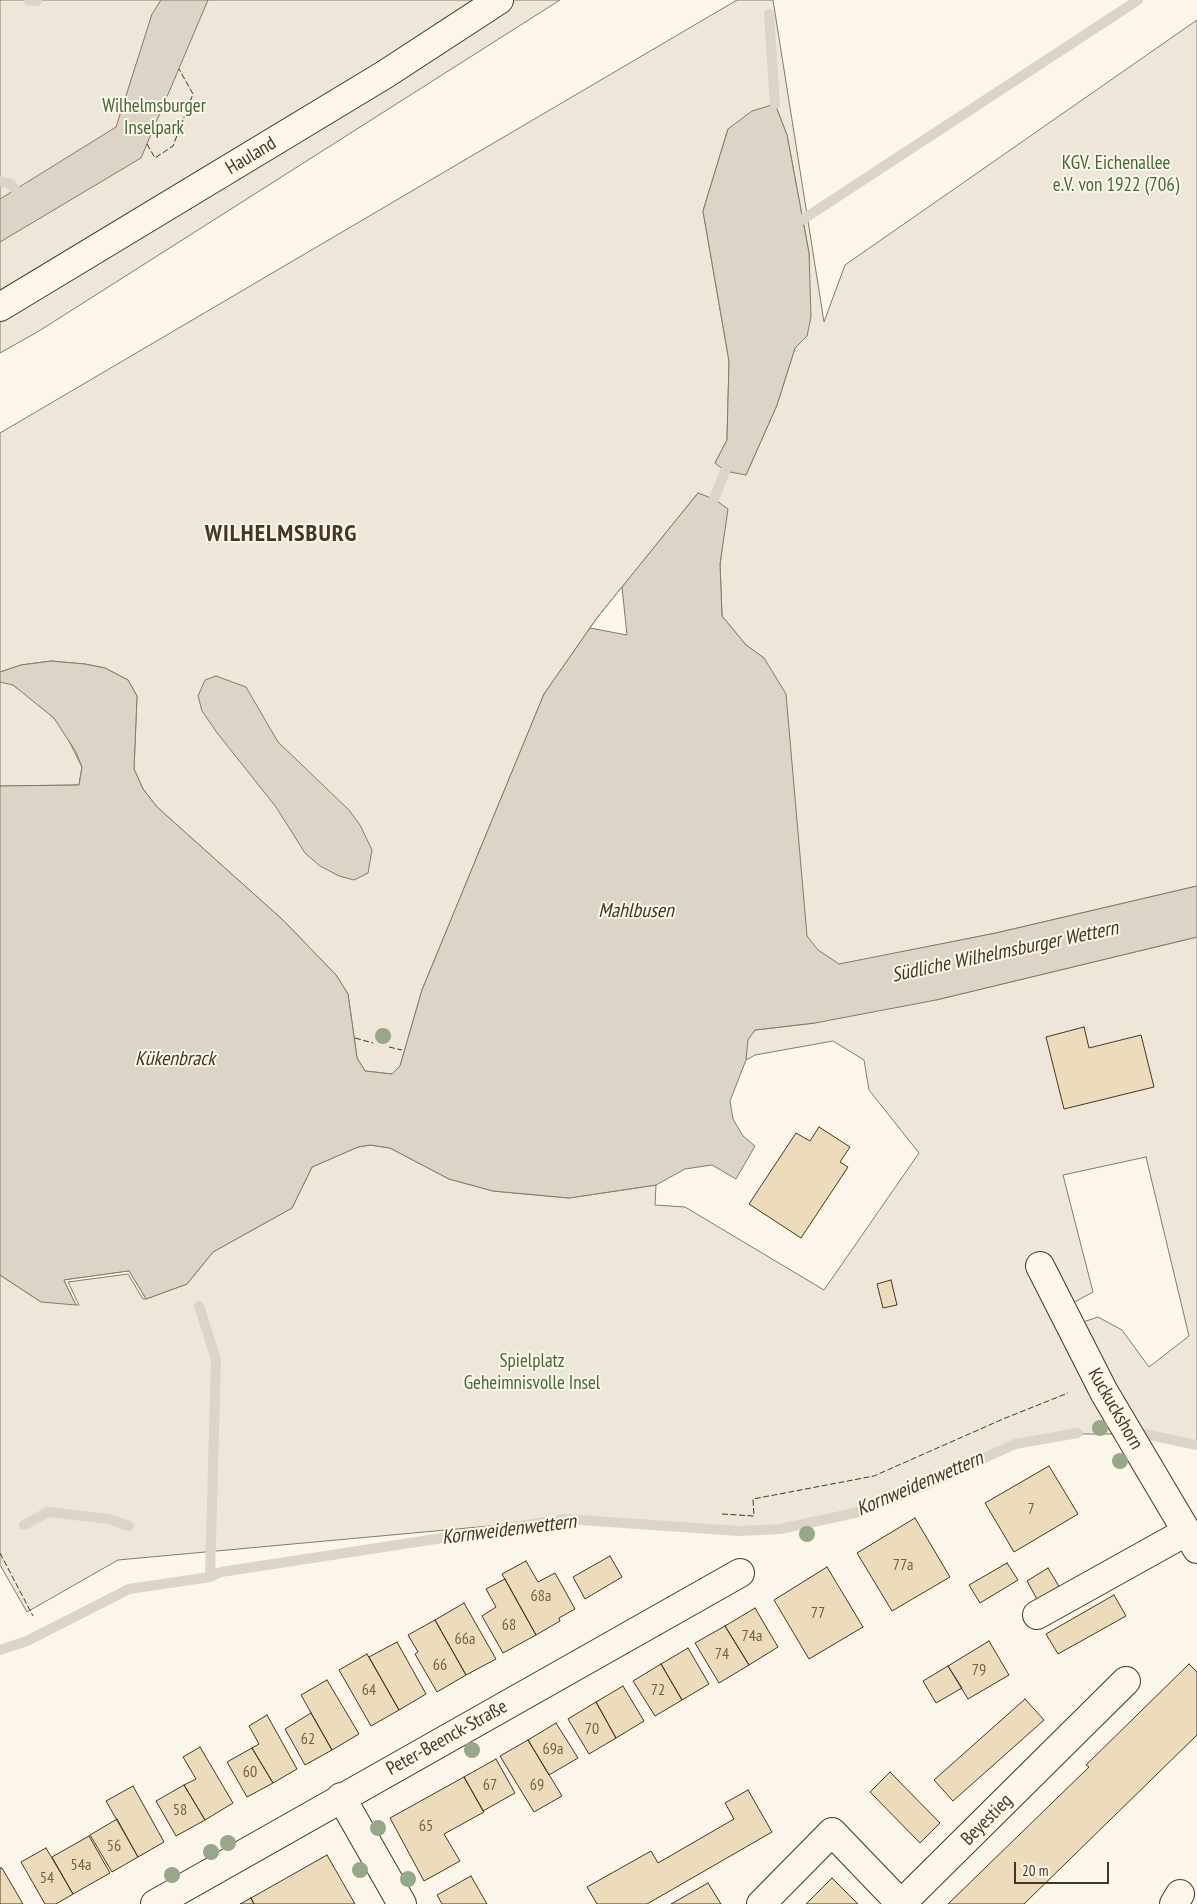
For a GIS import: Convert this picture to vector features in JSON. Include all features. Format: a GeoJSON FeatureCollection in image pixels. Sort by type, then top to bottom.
{"type":"FeatureCollection","features":[{"type":"Feature","properties":{"kind":"street","name":"Hauland"},"geometry":{"type":"LineString","coordinates":[[0,307],[384,75],[499,0]]}},
{"type":"Feature","properties":{"kind":"street","name":"Kuckuckshorn"},"geometry":{"type":"LineString","coordinates":[[1040,1266],[1104,1392],[1192,1540]]}},
{"type":"Feature","properties":{"kind":"street"},"geometry":{"type":"LineString","coordinates":[[1037,1615],[1192,1540]]}},
{"type":"Feature","properties":{"kind":"street","name":"Peter-Beenck-Straße"},"geometry":{"type":"LineString","coordinates":[[155,1904],[740,1573]]}},
{"type":"Feature","properties":{"kind":"street","name":"Beyestieg"},"geometry":{"type":"LineString","coordinates":[[761,1904],[832,1832],[901,1904],[1126,1681]]}},
{"type":"Feature","properties":{"kind":"street"},"geometry":{"type":"LineString","coordinates":[[341,1798],[402,1904]]}},
{"type":"Feature","properties":{"kind":"green space","name":"Wilhelmsburger Inselpark"},"geometry":{"type":"Polygon","coordinates":[[[0,0],[560,0],[39,331],[0,353],[0,0]]]}},
{"type":"Feature","properties":{"kind":"green space"},"geometry":{"type":"Polygon","coordinates":[[[737,0],[773,0],[824,322],[845,265],[1197,20],[1197,886],[996,933],[897,953],[936,1000],[1197,937],[1197,1444],[1144,1434],[1062,1434],[1015,1444],[928,1484],[855,1513],[780,1529],[739,1531],[566,1519],[118,1560],[27,1612],[0,1565],[0,1275],[41,1302],[64,1280],[129,1271],[146,1299],[187,1284],[213,1252],[292,1208],[312,1167],[358,1147],[370,1145],[390,1148],[449,1179],[493,1191],[569,1198],[656,1185],[655,1205],[685,1207],[824,1290],[919,1153],[869,1090],[864,1060],[833,1041],[755,1055],[746,1060],[747,1040],[755,1030],[815,1023],[764,658],[746,645],[722,616],[720,564],[727,509],[698,493],[597,618],[544,694],[422,990],[400,1066],[392,1074],[365,1071],[357,1058],[348,994],[336,975],[284,921],[157,807],[143,789],[134,769],[137,696],[128,680],[105,668],[51,661],[21,665],[0,672],[0,433],[737,0]],[[775,104],[728,129],[703,211],[729,361],[727,440],[715,463],[746,475],[777,405],[795,348],[807,336],[809,253],[787,135],[775,104]],[[1146,1157],[1063,1175],[1093,1292],[1071,1304],[1077,1324],[1098,1317],[1122,1330],[1149,1367],[1189,1336],[1146,1157]]]}},
{"type":"Feature","properties":{"kind":"green space"},"geometry":{"type":"Polygon","coordinates":[[[3,681],[13,685],[34,701],[54,718],[64,731],[82,767],[79,785],[0,786],[0,682],[3,681]]]}},
{"type":"Feature","properties":{"kind":"water"},"geometry":{"type":"Polygon","coordinates":[[[161,0],[208,0],[141,158],[0,242],[0,199],[116,127],[152,14],[161,0]]]}},
{"type":"Feature","properties":{"kind":"water"},"geometry":{"type":"Polygon","coordinates":[[[775,104],[787,135],[809,253],[811,317],[807,336],[795,348],[777,405],[746,475],[725,471],[715,463],[727,440],[729,361],[703,211],[728,129],[752,111],[775,104]]]}},
{"type":"Feature","properties":{"kind":"water"},"geometry":{"type":"Polygon","coordinates":[[[698,493],[714,499],[728,509],[720,564],[722,616],[746,645],[764,658],[786,694],[807,936],[818,950],[839,964],[996,933],[1197,886],[1197,937],[936,1000],[815,1023],[755,1030],[748,1040],[746,1060],[730,1101],[733,1119],[743,1136],[755,1146],[736,1179],[712,1165],[685,1169],[656,1185],[569,1198],[493,1191],[449,1179],[390,1148],[370,1145],[358,1147],[312,1167],[292,1208],[213,1252],[187,1284],[146,1299],[129,1271],[64,1280],[76,1305],[41,1302],[0,1275],[0,786],[79,785],[82,767],[76,752],[54,718],[13,685],[0,682],[0,672],[21,665],[51,661],[105,668],[128,680],[137,696],[134,769],[143,789],[157,807],[284,921],[336,975],[348,994],[357,1058],[365,1071],[392,1074],[400,1066],[422,990],[544,694],[597,618],[698,493]]]}},
{"type":"Feature","properties":{"kind":"water"},"geometry":{"type":"Polygon","coordinates":[[[216,676],[246,687],[278,742],[349,810],[360,825],[372,850],[368,873],[354,880],[339,876],[320,866],[305,853],[276,807],[202,711],[198,696],[205,680],[216,676]]]}},
{"type":"Feature","properties":{"kind":"pier"},"geometry":{"type":"Polygon","coordinates":[[[622,587],[627,635],[590,628],[597,618],[622,587]]]}},
{"type":"Feature","properties":{"kind":"pier"},"geometry":{"type":"Polygon","coordinates":[[[129,1271],[146,1299],[143,1299],[128,1274],[68,1282],[79,1305],[76,1305],[64,1280],[129,1271]]]}},
{"type":"Feature","properties":{"kind":"building"},"geometry":{"type":"Polygon","coordinates":[[[1084,1027],[1089,1048],[1141,1035],[1154,1087],[1064,1109],[1046,1037],[1084,1027]]]}},
{"type":"Feature","properties":{"kind":"building"},"geometry":{"type":"Polygon","coordinates":[[[819,1127],[850,1147],[840,1162],[848,1167],[801,1238],[749,1204],[796,1133],[810,1141],[819,1127]]]}},
{"type":"Feature","properties":{"kind":"building"},"geometry":{"type":"Polygon","coordinates":[[[891,1280],[897,1305],[883,1308],[877,1284],[891,1280]]]}},
{"type":"Feature","properties":{"kind":"building"},"geometry":{"type":"Polygon","coordinates":[[[1049,1466],[1078,1514],[1014,1552],[985,1503],[1049,1466]]]}},
{"type":"Feature","properties":{"kind":"building"},"geometry":{"type":"Polygon","coordinates":[[[915,1518],[950,1577],[892,1611],[857,1553],[915,1518]]]}},
{"type":"Feature","properties":{"kind":"building"},"geometry":{"type":"Polygon","coordinates":[[[610,1556],[622,1577],[585,1599],[573,1577],[610,1556]]]}},
{"type":"Feature","properties":{"kind":"building"},"geometry":{"type":"Polygon","coordinates":[[[526,1561],[538,1582],[555,1573],[575,1609],[559,1618],[560,1621],[536,1635],[502,1574],[526,1561]]]}},
{"type":"Feature","properties":{"kind":"building"},"geometry":{"type":"Polygon","coordinates":[[[1007,1563],[1018,1580],[980,1603],[969,1585],[1007,1563]]]}},
{"type":"Feature","properties":{"kind":"building"},"geometry":{"type":"Polygon","coordinates":[[[827,1567],[863,1627],[809,1659],[774,1600],[827,1567]]]}},
{"type":"Feature","properties":{"kind":"building"},"geometry":{"type":"Polygon","coordinates":[[[1048,1568],[1060,1588],[1038,1601],[1027,1581],[1048,1568]]]}},
{"type":"Feature","properties":{"kind":"building"},"geometry":{"type":"Polygon","coordinates":[[[505,1579],[536,1635],[503,1653],[482,1616],[496,1607],[486,1589],[505,1579]]]}},
{"type":"Feature","properties":{"kind":"building"},"geometry":{"type":"Polygon","coordinates":[[[1114,1595],[1126,1616],[1058,1654],[1046,1634],[1114,1595]]]}},
{"type":"Feature","properties":{"kind":"building"},"geometry":{"type":"Polygon","coordinates":[[[464,1603],[496,1659],[466,1675],[435,1620],[464,1603]]]}},
{"type":"Feature","properties":{"kind":"building"},"geometry":{"type":"Polygon","coordinates":[[[755,1608],[778,1647],[749,1665],[725,1626],[755,1608]]]}},
{"type":"Feature","properties":{"kind":"building"},"geometry":{"type":"Polygon","coordinates":[[[435,1620],[466,1675],[437,1692],[415,1654],[418,1652],[408,1635],[435,1620]]]}},
{"type":"Feature","properties":{"kind":"building"},"geometry":{"type":"Polygon","coordinates":[[[725,1626],[749,1665],[719,1683],[695,1643],[725,1626]]]}},
{"type":"Feature","properties":{"kind":"building"},"geometry":{"type":"Polygon","coordinates":[[[989,1641],[1009,1675],[968,1699],[948,1666],[989,1641]]]}},
{"type":"Feature","properties":{"kind":"building"},"geometry":{"type":"Polygon","coordinates":[[[397,1642],[426,1694],[399,1710],[369,1657],[397,1642]]]}},
{"type":"Feature","properties":{"kind":"building"},"geometry":{"type":"Polygon","coordinates":[[[688,1648],[709,1684],[682,1700],[661,1664],[688,1648]]]}},
{"type":"Feature","properties":{"kind":"building"},"geometry":{"type":"Polygon","coordinates":[[[367,1654],[399,1710],[371,1726],[339,1670],[367,1654]]]}},
{"type":"Feature","properties":{"kind":"building"},"geometry":{"type":"Polygon","coordinates":[[[661,1664],[682,1700],[655,1716],[633,1681],[661,1664]]]}},
{"type":"Feature","properties":{"kind":"building"},"geometry":{"type":"Polygon","coordinates":[[[1189,1664],[1197,1672],[1197,1735],[1024,1904],[948,1904],[1089,1767],[1086,1765],[1189,1664]]]}},
{"type":"Feature","properties":{"kind":"building"},"geometry":{"type":"Polygon","coordinates":[[[948,1666],[962,1688],[936,1703],[923,1681],[948,1666]]]}},
{"type":"Feature","properties":{"kind":"building"},"geometry":{"type":"Polygon","coordinates":[[[327,1680],[359,1734],[332,1750],[301,1695],[327,1680]]]}},
{"type":"Feature","properties":{"kind":"building"},"geometry":{"type":"Polygon","coordinates":[[[623,1686],[644,1721],[616,1738],[596,1702],[623,1686]]]}},
{"type":"Feature","properties":{"kind":"building"},"geometry":{"type":"Polygon","coordinates":[[[1025,1699],[1044,1720],[953,1801],[934,1780],[1025,1699]]]}},
{"type":"Feature","properties":{"kind":"building"},"geometry":{"type":"Polygon","coordinates":[[[596,1702],[616,1738],[589,1754],[568,1719],[596,1702]]]}},
{"type":"Feature","properties":{"kind":"building"},"geometry":{"type":"Polygon","coordinates":[[[311,1713],[332,1750],[305,1765],[285,1729],[311,1713]]]}},
{"type":"Feature","properties":{"kind":"building"},"geometry":{"type":"Polygon","coordinates":[[[267,1715],[297,1769],[273,1783],[252,1748],[259,1744],[249,1726],[267,1715]]]}},
{"type":"Feature","properties":{"kind":"building"},"geometry":{"type":"Polygon","coordinates":[[[556,1723],[578,1758],[549,1775],[528,1740],[556,1723]]]}},
{"type":"Feature","properties":{"kind":"building"},"geometry":{"type":"Polygon","coordinates":[[[528,1740],[562,1796],[534,1812],[500,1756],[528,1740]]]}},
{"type":"Feature","properties":{"kind":"building"},"geometry":{"type":"Polygon","coordinates":[[[200,1747],[233,1803],[205,1820],[184,1785],[196,1779],[183,1757],[200,1747]]]}},
{"type":"Feature","properties":{"kind":"building"},"geometry":{"type":"Polygon","coordinates":[[[252,1748],[273,1783],[247,1797],[227,1762],[252,1748]]]}},
{"type":"Feature","properties":{"kind":"building"},"geometry":{"type":"Polygon","coordinates":[[[496,1759],[515,1793],[483,1811],[464,1777],[496,1759]]]}},
{"type":"Feature","properties":{"kind":"building"},"geometry":{"type":"Polygon","coordinates":[[[890,1772],[940,1823],[920,1843],[870,1792],[890,1772]]]}},
{"type":"Feature","properties":{"kind":"building"},"geometry":{"type":"Polygon","coordinates":[[[464,1777],[484,1812],[444,1834],[460,1861],[424,1881],[390,1818],[464,1777]]]}},
{"type":"Feature","properties":{"kind":"building"},"geometry":{"type":"Polygon","coordinates":[[[184,1785],[205,1820],[176,1836],[156,1801],[184,1785]]]}},
{"type":"Feature","properties":{"kind":"building"},"geometry":{"type":"Polygon","coordinates":[[[133,1786],[164,1842],[138,1857],[106,1801],[133,1786]]]}},
{"type":"Feature","properties":{"kind":"building"},"geometry":{"type":"Polygon","coordinates":[[[748,1790],[772,1832],[647,1904],[597,1904],[587,1887],[651,1851],[658,1863],[734,1819],[725,1803],[748,1790]]]}},
{"type":"Feature","properties":{"kind":"building"},"geometry":{"type":"Polygon","coordinates":[[[117,1819],[138,1857],[112,1872],[90,1835],[117,1819]]]}},
{"type":"Feature","properties":{"kind":"building"},"geometry":{"type":"Polygon","coordinates":[[[89,1836],[110,1873],[73,1894],[52,1857],[89,1836]]]}},
{"type":"Feature","properties":{"kind":"building"},"geometry":{"type":"Polygon","coordinates":[[[46,1848],[73,1894],[56,1904],[45,1904],[21,1862],[46,1848]]]}},
{"type":"Feature","properties":{"kind":"building"},"geometry":{"type":"Polygon","coordinates":[[[327,1855],[355,1904],[254,1904],[251,1898],[327,1855]]]}},
{"type":"Feature","properties":{"kind":"building"},"geometry":{"type":"Polygon","coordinates":[[[0,1868],[2,1868],[23,1904],[0,1904],[0,1868]]]}},
{"type":"Feature","properties":{"kind":"building"},"geometry":{"type":"Polygon","coordinates":[[[471,1876],[487,1904],[442,1904],[437,1895],[471,1876]]]}},
{"type":"Feature","properties":{"kind":"building"},"geometry":{"type":"Polygon","coordinates":[[[832,1878],[858,1904],[806,1904],[832,1878]]]}},
{"type":"Feature","properties":{"kind":"building"},"geometry":{"type":"Polygon","coordinates":[[[708,1883],[721,1904],[671,1904],[708,1883]]]}},
{"type":"Feature","properties":{"kind":"building"},"geometry":{"type":"Polygon","coordinates":[[[251,1898],[254,1904],[240,1904],[251,1898]]]}},
{"type":"Feature","properties":{"kind":"waterway"},"geometry":{"type":"LineString","coordinates":[[29,0],[37,1]]}},
{"type":"Feature","properties":{"kind":"waterway"},"geometry":{"type":"LineString","coordinates":[[802,220],[1138,0]]}},
{"type":"Feature","properties":{"kind":"waterway"},"geometry":{"type":"LineString","coordinates":[[769,14],[775,104]]}},
{"type":"Feature","properties":{"kind":"waterway"},"geometry":{"type":"LineString","coordinates":[[0,181],[11,184],[23,200]]}},
{"type":"Feature","properties":{"kind":"waterway"},"geometry":{"type":"LineString","coordinates":[[714,499],[725,471]]}},
{"type":"Feature","properties":{"kind":"waterway"},"geometry":{"type":"LineString","coordinates":[[199,1306],[216,1359],[210,1577]]}},
{"type":"Feature","properties":{"kind":"waterway","name":"Kornweidenwettern"},"geometry":{"type":"LineString","coordinates":[[0,1650],[27,1641],[129,1589],[210,1577],[221,1572],[566,1519],[739,1531],[780,1529],[855,1513],[928,1484],[1015,1444],[1078,1433]]}},
{"type":"Feature","properties":{"kind":"waterway","name":"Kornweidenwettern"},"geometry":{"type":"LineString","coordinates":[[1144,1434],[1197,1445]]}},
{"type":"Feature","properties":{"kind":"waterway"},"geometry":{"type":"LineString","coordinates":[[24,1525],[48,1512],[109,1519],[129,1526]]}},
{"type":"Feature","properties":{"kind":"fence"},"geometry":{"type":"LineString","coordinates":[[147,144],[155,158],[173,146],[193,94],[179,69]]}},
{"type":"Feature","properties":{"kind":"fence"},"geometry":{"type":"LineString","coordinates":[[355,1038],[373,1043]]}},
{"type":"Feature","properties":{"kind":"fence"},"geometry":{"type":"LineString","coordinates":[[389,1047],[402,1050]]}},
{"type":"Feature","properties":{"kind":"fence"},"geometry":{"type":"LineString","coordinates":[[722,1514],[754,1516],[753,1499],[874,1476],[1003,1419],[1068,1393]]}},
{"type":"Feature","properties":{"kind":"fence"},"geometry":{"type":"LineString","coordinates":[[0,1553],[33,1616]]}},
{"type":"Feature","properties":{"kind":"district","name":"WILHELMSBURG"},"geometry":{"type":"Point","coordinates":[281,534]}},
{"type":"Feature","properties":{"kind":"park label","name":"KGV. Eichenallee e.V. von 1922 (706)"},"geometry":{"type":"Point","coordinates":[1116,175]}},
{"type":"Feature","properties":{"kind":"park label","name":"Spielplatz Geheimnisvolle Insel"},"geometry":{"type":"Point","coordinates":[532,1373]}},
{"type":"Feature","properties":{"kind":"water label","name":"Mahlbusen"},"geometry":{"type":"Point","coordinates":[636,911]}},
{"type":"Feature","properties":{"kind":"water label","name":"Südliche Wilhelmsburger Wettern"},"geometry":{"type":"Point","coordinates":[1005,952]}},
{"type":"Feature","properties":{"kind":"water label","name":"Kükenbrack"},"geometry":{"type":"Point","coordinates":[175,1059]}}]}
